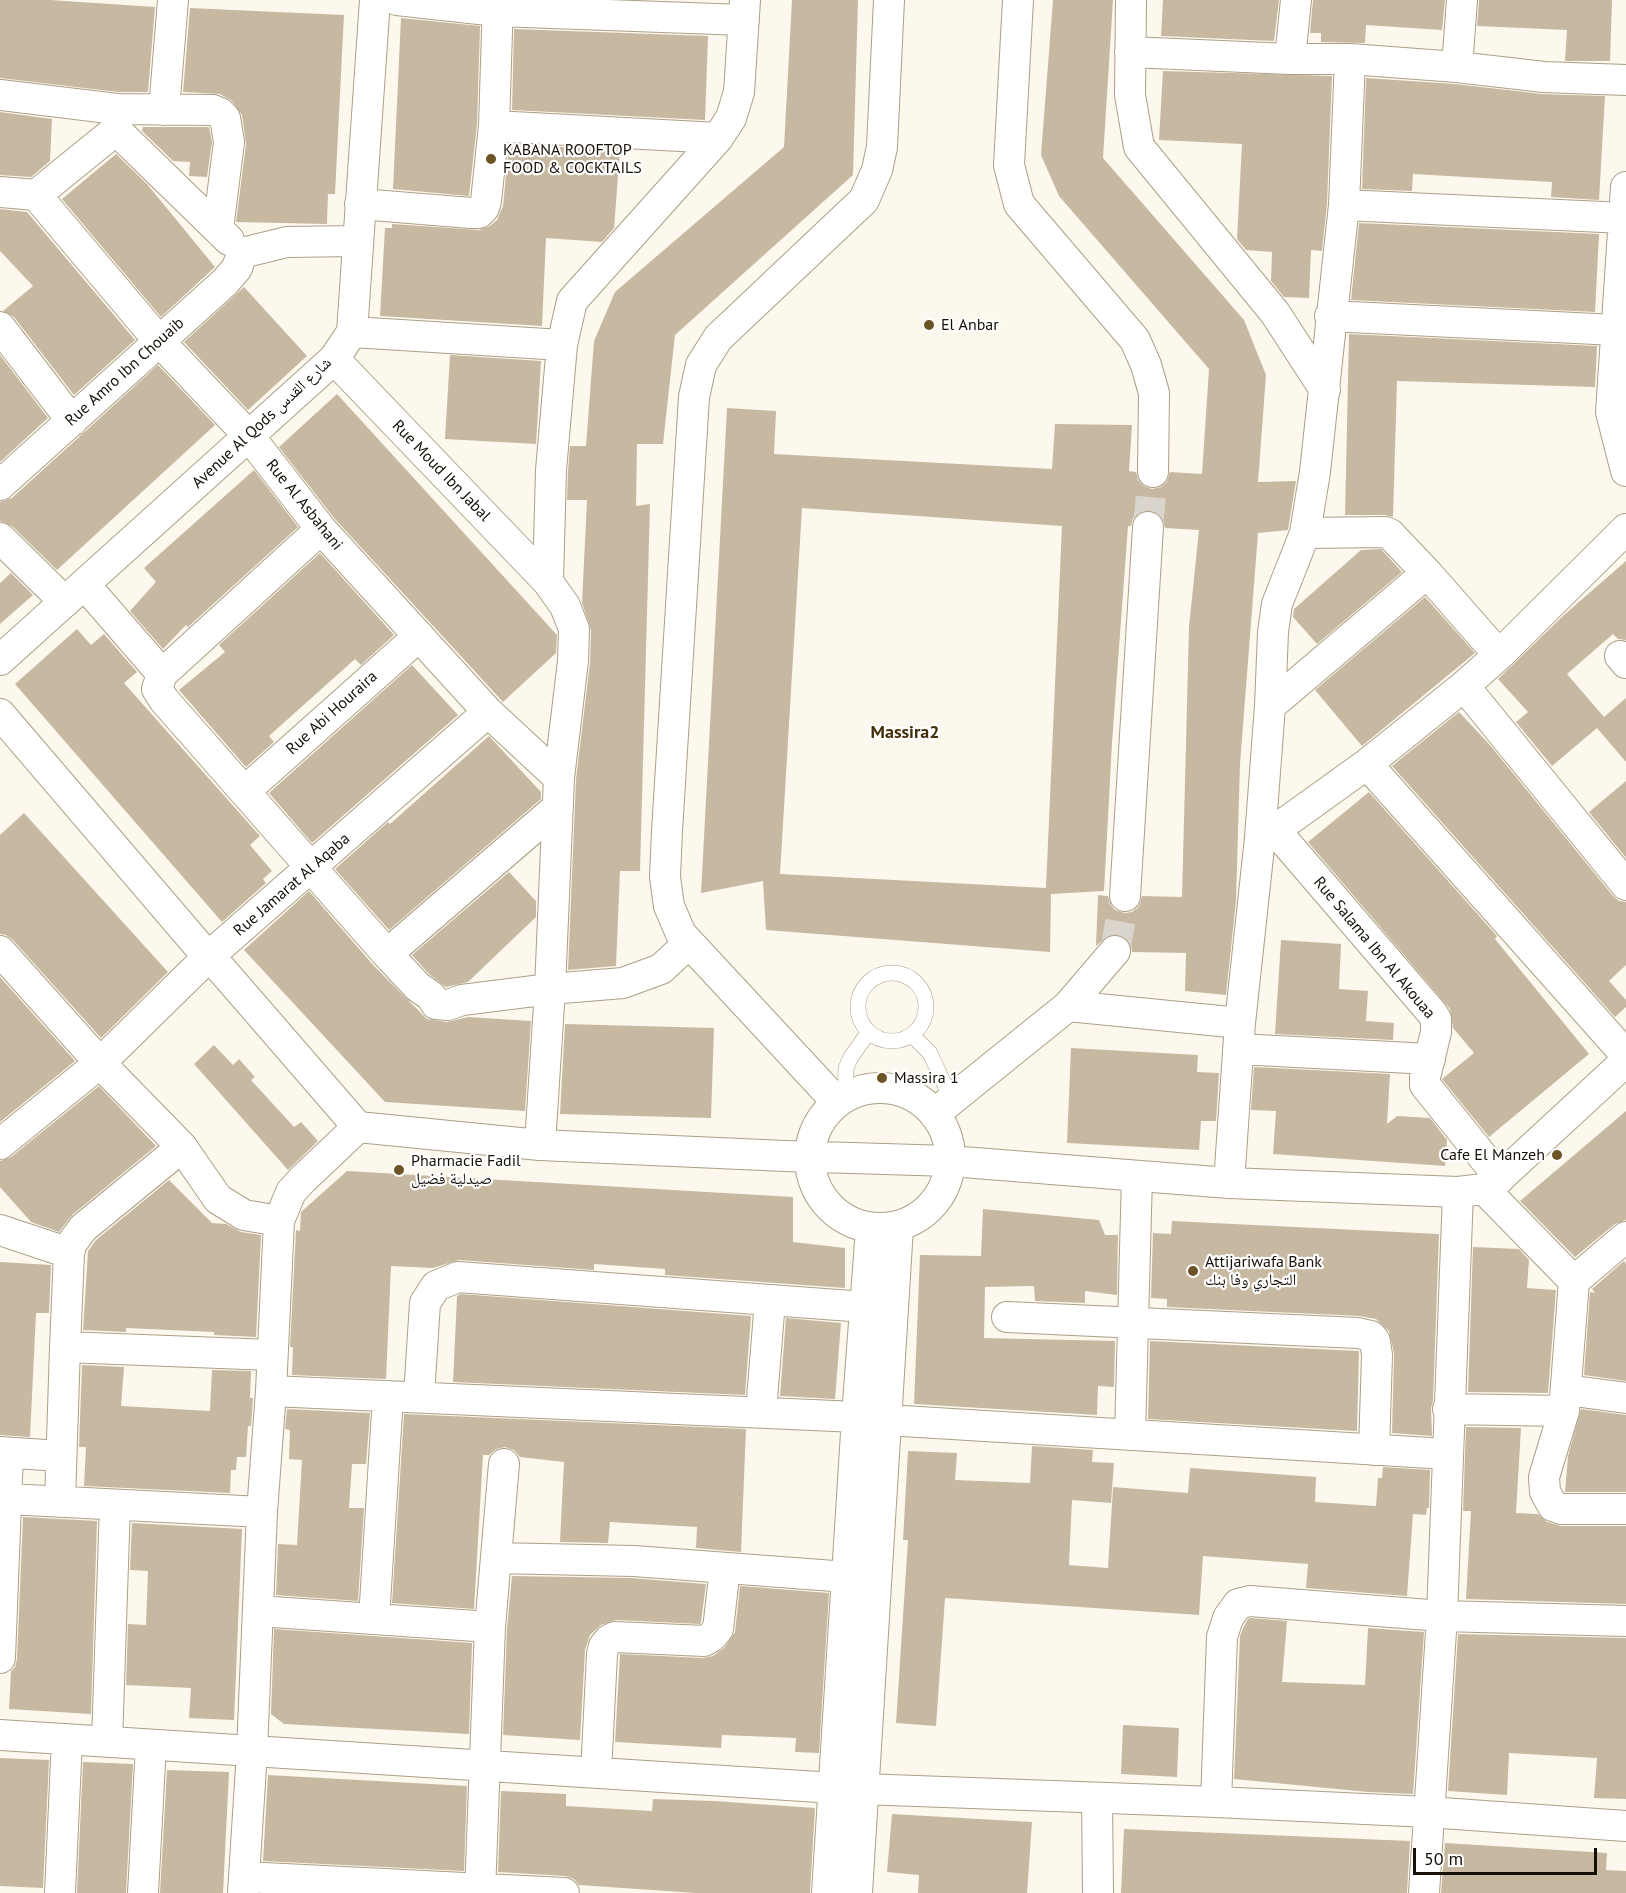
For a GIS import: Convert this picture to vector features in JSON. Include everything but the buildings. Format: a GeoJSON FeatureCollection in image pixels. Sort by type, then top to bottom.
{"type":"FeatureCollection","features":[{"type":"Feature","properties":{"kind":"street"},"geometry":{"type":"LineString","coordinates":[[164,110],[173,0]]}},
{"type":"Feature","properties":{"kind":"street"},"geometry":{"type":"LineString","coordinates":[[375,0],[356,241],[352,332],[562,345]]}},
{"type":"Feature","properties":{"kind":"street"},"geometry":{"type":"LineString","coordinates":[[397,0],[497,5],[745,10],[739,92],[731,118],[718,138],[572,301],[562,345],[551,470],[549,582]]}},
{"type":"Feature","properties":{"kind":"street"},"geometry":{"type":"LineString","coordinates":[[841,1100],[681,934],[671,912],[665,877],[667,819],[694,397],[701,365],[718,338],[864,200],[877,170],[882,147],[889,0]]}},
{"type":"Feature","properties":{"kind":"street"},"geometry":{"type":"LineString","coordinates":[[1018,0],[1009,165],[1019,204],[1135,340],[1154,393],[1153,472]]}},
{"type":"Feature","properties":{"kind":"street"},"geometry":{"type":"LineString","coordinates":[[1131,0],[1130,96],[1139,147],[1275,313],[1325,390]]}},
{"type":"Feature","properties":{"kind":"street"},"geometry":{"type":"LineString","coordinates":[[1290,59],[1296,0]]}},
{"type":"Feature","properties":{"kind":"street"},"geometry":{"type":"LineString","coordinates":[[1457,67],[1462,0]]}},
{"type":"Feature","properties":{"kind":"street"},"geometry":{"type":"LineString","coordinates":[[360,204],[479,213],[486,201],[494,126],[497,5]]}},
{"type":"Feature","properties":{"kind":"street"},"geometry":{"type":"LineString","coordinates":[[1130,52],[1290,59],[1350,58],[1457,67],[1544,78],[1626,80]]}},
{"type":"Feature","properties":{"kind":"street"},"geometry":{"type":"LineString","coordinates":[[1229,1183],[1239,1036],[1267,834],[1273,632],[1277,604],[1305,533],[1315,472],[1325,390],[1330,316],[1344,205],[1350,58]]}},
{"type":"Feature","properties":{"kind":"street"},"geometry":{"type":"LineString","coordinates":[[0,95],[116,119],[164,110],[213,110],[220,113],[225,118],[229,142],[218,229]]}},
{"type":"Feature","properties":{"kind":"street"},"geometry":{"type":"LineString","coordinates":[[0,192],[36,195],[116,119]]}},
{"type":"Feature","properties":{"kind":"street"},"geometry":{"type":"LineString","coordinates":[[116,119],[242,253],[287,242],[356,241]]}},
{"type":"Feature","properties":{"kind":"street"},"geometry":{"type":"LineString","coordinates":[[494,126],[718,138]]}},
{"type":"Feature","properties":{"kind":"street"},"geometry":{"type":"LineString","coordinates":[[1626,187],[1624,275],[1616,330],[1611,412],[1626,471]]}},
{"type":"Feature","properties":{"kind":"street","name":"Rue Al Asbahani"},"geometry":{"type":"LineString","coordinates":[[36,195],[159,341],[249,436],[321,529],[489,712],[559,793]]}},
{"type":"Feature","properties":{"kind":"street"},"geometry":{"type":"LineString","coordinates":[[1344,205],[1624,219]]}},
{"type":"Feature","properties":{"kind":"street","name":"Rue Amro Ibn Chouaib"},"geometry":{"type":"LineString","coordinates":[[0,485],[225,282],[237,268],[242,253]]}},
{"type":"Feature","properties":{"kind":"street"},"geometry":{"type":"LineString","coordinates":[[1330,316],[1616,330]]}},
{"type":"Feature","properties":{"kind":"street"},"geometry":{"type":"LineString","coordinates":[[0,327],[72,421]]}},
{"type":"Feature","properties":{"kind":"street","name":"Avenue Al Qods شارع القدس"},"geometry":{"type":"LineString","coordinates":[[0,660],[334,359],[352,332]]}},
{"type":"Feature","properties":{"kind":"street","name":"Rue Moud Ibn Jabal"},"geometry":{"type":"LineString","coordinates":[[334,359],[549,582],[565,606],[574,629],[573,661],[559,793],[540,1144]]}},
{"type":"Feature","properties":{"kind":"street"},"geometry":{"type":"LineString","coordinates":[[1125,896],[1148,527]]}},
{"type":"Feature","properties":{"kind":"street"},"geometry":{"type":"LineString","coordinates":[[321,529],[162,674],[157,685],[159,694],[387,954],[418,987],[431,996],[436,1004],[448,1005],[462,1000],[623,983],[662,969],[689,943]]}},
{"type":"Feature","properties":{"kind":"street"},"geometry":{"type":"LineString","coordinates":[[1267,834],[1366,764],[1464,686],[1499,655],[1626,529]]}},
{"type":"Feature","properties":{"kind":"street"},"geometry":{"type":"LineString","coordinates":[[1305,533],[1385,532],[1390,534],[1499,655]]}},
{"type":"Feature","properties":{"kind":"street"},"geometry":{"type":"LineString","coordinates":[[0,538],[75,594],[162,674]]}},
{"type":"Feature","properties":{"kind":"street"},"geometry":{"type":"LineString","coordinates":[[1270,706],[1427,573]]}},
{"type":"Feature","properties":{"kind":"street","name":"Rue Abi Houraira"},"geometry":{"type":"LineString","coordinates":[[245,790],[419,636]]}},
{"type":"Feature","properties":{"kind":"street"},"geometry":{"type":"LineString","coordinates":[[1464,686],[1623,878]]}},
{"type":"Feature","properties":{"kind":"street","name":"Rue Jamarat Al Aqaba"},"geometry":{"type":"LineString","coordinates":[[0,1144],[100,1063],[208,957],[489,712]]}},
{"type":"Feature","properties":{"kind":"street"},"geometry":{"type":"LineString","coordinates":[[0,714],[208,957],[222,970],[358,1127],[540,1144],[810,1157],[950,1161],[1229,1183],[1480,1187]]}},
{"type":"Feature","properties":{"kind":"street"},"geometry":{"type":"LineString","coordinates":[[1366,764],[1626,1055]]}},
{"type":"Feature","properties":{"kind":"street"},"geometry":{"type":"LineString","coordinates":[[387,954],[559,793]]}},
{"type":"Feature","properties":{"kind":"street","name":"Rue Salama Ibn Al Akouaa"},"geometry":{"type":"LineString","coordinates":[[1267,834],[1436,1019],[1436,1032],[1425,1077],[1427,1089],[1480,1187],[1574,1281]]}},
{"type":"Feature","properties":{"kind":"street"},"geometry":{"type":"LineString","coordinates":[[0,951],[100,1063],[182,1147],[218,1199],[244,1215],[279,1221]]}},
{"type":"Feature","properties":{"kind":"street"},"geometry":{"type":"LineString","coordinates":[[942,1106],[1068,1006],[1115,951]]}},
{"type":"Feature","properties":{"kind":"street"},"geometry":{"type":"LineString","coordinates":[[1068,1006],[1239,1036],[1430,1059]]}},
{"type":"Feature","properties":{"kind":"street"},"geometry":{"type":"LineString","coordinates":[[1424,1893],[1442,1616],[1448,1409],[1480,1187],[1626,1061]]}},
{"type":"Feature","properties":{"kind":"street"},"geometry":{"type":"LineString","coordinates":[[877,1088],[898,1090],[918,1100],[942,1106],[950,1161],[947,1179],[934,1202],[914,1219],[885,1227],[854,1224],[838,1215],[825,1203],[811,1173],[810,1157],[813,1137],[822,1118],[841,1100],[856,1092],[877,1088]]}},
{"type":"Feature","properties":{"kind":"street"},"geometry":{"type":"LineString","coordinates":[[358,1127],[291,1192],[279,1221],[272,1391],[262,1512],[244,1885],[564,1893]]}},
{"type":"Feature","properties":{"kind":"street"},"geometry":{"type":"LineString","coordinates":[[60,1502],[64,1347],[69,1253],[72,1243],[83,1228],[182,1147]]}},
{"type":"Feature","properties":{"kind":"street"},"geometry":{"type":"LineString","coordinates":[[1130,1435],[1137,1176]]}},
{"type":"Feature","properties":{"kind":"street"},"geometry":{"type":"LineString","coordinates":[[857,1893],[850,1788],[847,1577],[872,1419],[865,1307],[885,1227]]}},
{"type":"Feature","properties":{"kind":"street"},"geometry":{"type":"LineString","coordinates":[[827,1893],[850,1788],[885,1227]]}},
{"type":"Feature","properties":{"kind":"street"},"geometry":{"type":"LineString","coordinates":[[0,1230],[69,1253]]}},
{"type":"Feature","properties":{"kind":"street"},"geometry":{"type":"LineString","coordinates":[[1626,1237],[1574,1281],[1565,1401],[1544,1477],[1545,1492],[1553,1506],[1561,1509],[1626,1509]]}},
{"type":"Feature","properties":{"kind":"street"},"geometry":{"type":"LineString","coordinates":[[419,1396],[425,1303],[436,1286],[458,1277],[865,1307]]}},
{"type":"Feature","properties":{"kind":"street"},"geometry":{"type":"LineString","coordinates":[[761,1411],[770,1301]]}},
{"type":"Feature","properties":{"kind":"street"},"geometry":{"type":"LineString","coordinates":[[1007,1317],[1358,1333],[1371,1336],[1375,1341],[1377,1354],[1374,1450]]}},
{"type":"Feature","properties":{"kind":"street"},"geometry":{"type":"LineString","coordinates":[[64,1347],[272,1355]]}},
{"type":"Feature","properties":{"kind":"street"},"geometry":{"type":"LineString","coordinates":[[272,1391],[761,1411],[1447,1454]]}},
{"type":"Feature","properties":{"kind":"street"},"geometry":{"type":"LineString","coordinates":[[374,1619],[388,1396]]}},
{"type":"Feature","properties":{"kind":"street"},"geometry":{"type":"LineString","coordinates":[[1448,1409],[1626,1398]]}},
{"type":"Feature","properties":{"kind":"street"},"geometry":{"type":"LineString","coordinates":[[0,1658],[2,1571],[7,1499],[4,1453],[60,1456]]}},
{"type":"Feature","properties":{"kind":"street"},"geometry":{"type":"LineString","coordinates":[[480,1891],[490,1627],[504,1464]]}},
{"type":"Feature","properties":{"kind":"street"},"geometry":{"type":"LineString","coordinates":[[7,1499],[262,1512]]}},
{"type":"Feature","properties":{"kind":"street"},"geometry":{"type":"LineString","coordinates":[[107,1742],[115,1505]]}},
{"type":"Feature","properties":{"kind":"street"},"geometry":{"type":"LineString","coordinates":[[496,1558],[634,1561],[847,1577]]}},
{"type":"Feature","properties":{"kind":"street"},"geometry":{"type":"LineString","coordinates":[[596,1773],[604,1646],[615,1637],[704,1641],[711,1637],[718,1629],[724,1568]]}},
{"type":"Feature","properties":{"kind":"street"},"geometry":{"type":"LineString","coordinates":[[1216,1802],[1222,1637],[1228,1618],[1238,1604],[1250,1601],[1442,1616],[1626,1621]]}},
{"type":"Feature","properties":{"kind":"street"},"geometry":{"type":"LineString","coordinates":[[259,1611],[490,1627]]}},
{"type":"Feature","properties":{"kind":"street"},"geometry":{"type":"LineString","coordinates":[[0,1735],[850,1788],[1428,1812],[1626,1826]]}},
{"type":"Feature","properties":{"kind":"street"},"geometry":{"type":"LineString","coordinates":[[60,1893],[67,1740]]}},
{"type":"Feature","properties":{"kind":"street"},"geometry":{"type":"LineString","coordinates":[[143,1893],[151,1744]]}},
{"type":"Feature","properties":{"kind":"street"},"geometry":{"type":"LineString","coordinates":[[1097,1798],[1098,1893]]}},
{"type":"Feature","properties":{"kind":"lane"},"geometry":{"type":"LineString","coordinates":[[898,973],[917,984],[926,1005],[925,1016],[912,1035],[899,1041],[884,1040],[870,1034],[858,1015],[861,993],[867,984],[876,976],[898,973]]}},
{"type":"Feature","properties":{"kind":"lane"},"geometry":{"type":"LineString","coordinates":[[841,1100],[850,1057],[870,1034]]}},
{"type":"Feature","properties":{"kind":"lane"},"geometry":{"type":"LineString","coordinates":[[912,1035],[930,1053],[942,1106]]}},
{"type":"Feature","properties":{"kind":"tunnel"},"geometry":{"type":"LineString","coordinates":[[1148,527],[1153,472]]}},
{"type":"Feature","properties":{"kind":"tunnel"},"geometry":{"type":"LineString","coordinates":[[1115,951],[1125,896]]}},
{"type":"Feature","properties":{"kind":"place","name":"KABANA ROOFTOP FOOD & COCKTAILS"},"geometry":{"type":"Point","coordinates":[491,159]}},
{"type":"Feature","properties":{"kind":"place","name":"El Anbar"},"geometry":{"type":"Point","coordinates":[929,325]}},
{"type":"Feature","properties":{"kind":"place","name":"Massira 1"},"geometry":{"type":"Point","coordinates":[882,1078]}},
{"type":"Feature","properties":{"kind":"place","name":"Cafe El Manzeh"},"geometry":{"type":"Point","coordinates":[1557,1155]}},
{"type":"Feature","properties":{"kind":"place","name":"Pharmacie Fadil صيدلية فضيل"},"geometry":{"type":"Point","coordinates":[399,1170]}},
{"type":"Feature","properties":{"kind":"place","name":"Attijariwafa Bank التجاري وفا بنك"},"geometry":{"type":"Point","coordinates":[1193,1271]}},
{"type":"Feature","properties":{"kind":"district","name":"Massira2"},"geometry":{"type":"Point","coordinates":[905,733]}}]}
